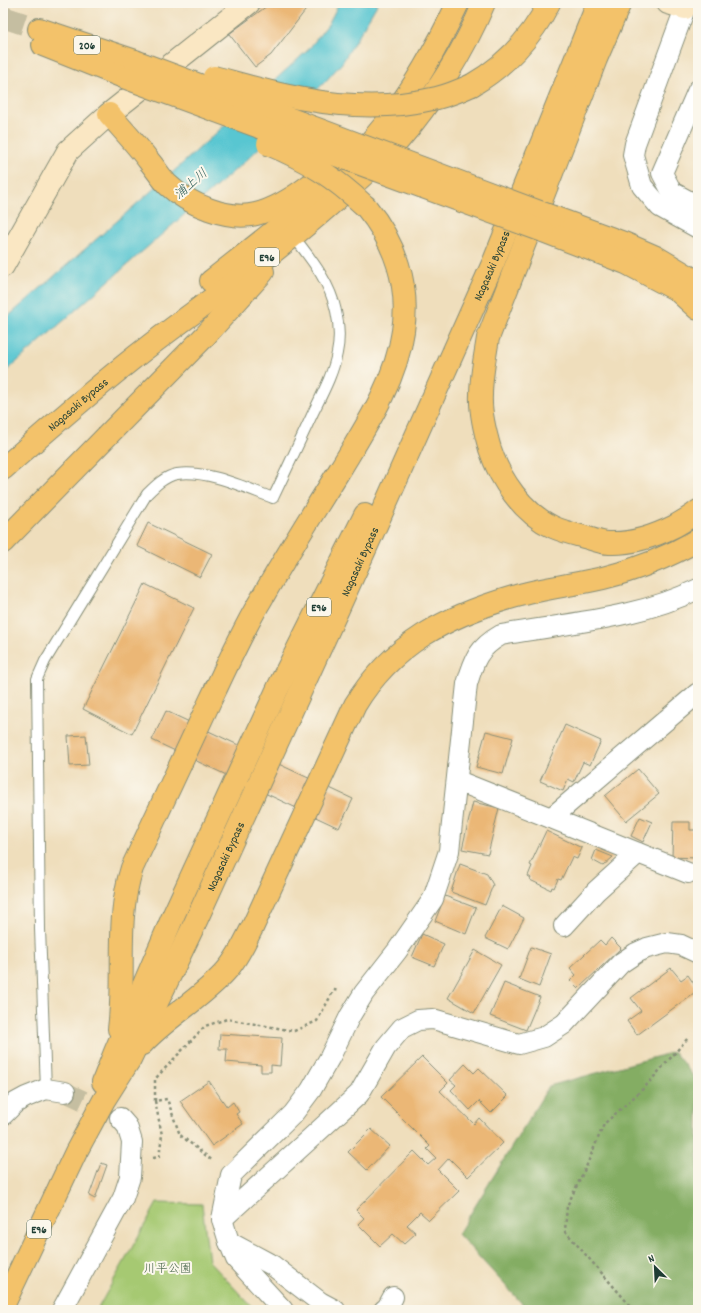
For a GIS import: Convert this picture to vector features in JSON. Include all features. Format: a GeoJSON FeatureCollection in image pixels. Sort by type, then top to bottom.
{"type":"FeatureCollection","features":[{"type":"Feature","properties":{"kind":"highway","name":"Nagasaki Bypass"},"geometry":{"type":"LineString","coordinates":[[3,451],[68,393],[261,242],[341,173],[391,118],[424,68],[458,3]]}},
{"type":"Feature","properties":{"kind":"highway","name":"Nagasaki Bypass"},"geometry":{"type":"LineString","coordinates":[[3,469],[76,404],[294,237],[362,177],[398,141],[420,113],[446,75],[476,21],[484,3]]}},
{"type":"Feature","properties":{"kind":"highway"},"geometry":{"type":"LineString","coordinates":[[130,69],[213,77],[303,99],[350,105],[379,105],[420,102],[439,98],[472,85],[500,67],[524,41],[549,3]]}},
{"type":"Feature","properties":{"kind":"highway","name":"Nagasaki Bypass"},"geometry":{"type":"LineString","coordinates":[[122,1055],[174,914],[278,688],[360,526],[484,254],[583,3]]}},
{"type":"Feature","properties":{"kind":"highway","name":"Nagasaki Bypass"},"geometry":{"type":"LineString","coordinates":[[3,1306],[122,1055],[195,923],[371,537],[494,260],[598,3]]}},
{"type":"Feature","properties":{"kind":"highway"},"geometry":{"type":"LineString","coordinates":[[620,3],[593,66],[488,338],[481,396],[484,423],[491,449],[501,474],[516,497],[537,516],[553,527],[608,543],[640,540],[666,531],[692,517],[698,511]]}},
{"type":"Feature","properties":{"kind":"highway","name":"206"},"geometry":{"type":"LineString","coordinates":[[36,35],[130,69]]}},
{"type":"Feature","properties":{"kind":"highway"},"geometry":{"type":"LineString","coordinates":[[109,114],[168,185],[184,197],[197,205],[218,212],[236,215],[254,214],[278,206],[299,193],[336,163],[424,68]]}},
{"type":"Feature","properties":{"kind":"highway"},"geometry":{"type":"LineString","coordinates":[[130,69],[209,119],[290,153],[331,177],[348,190],[366,207],[388,238],[401,272],[405,311],[399,351],[384,391],[362,434],[261,599],[226,667],[132,868],[126,888],[123,909],[121,1012],[118,1038],[122,1055],[217,980],[234,960],[253,926],[355,705],[366,686],[399,653],[415,640],[462,615],[514,597],[602,578],[637,568],[663,558],[698,540]]}},
{"type":"Feature","properties":{"kind":"highway"},"geometry":{"type":"LineString","coordinates":[[130,69],[548,224],[677,290],[698,309]]}},
{"type":"Feature","properties":{"kind":"highway"},"geometry":{"type":"LineString","coordinates":[[548,224],[624,243],[650,254],[698,282]]}},
{"type":"Feature","properties":{"kind":"highway"},"geometry":{"type":"LineString","coordinates":[[3,542],[205,336],[294,237]]}},
{"type":"Feature","properties":{"kind":"street"},"geometry":{"type":"LineString","coordinates":[[3,266],[68,151],[109,114],[249,3]]}},
{"type":"Feature","properties":{"kind":"street"},"geometry":{"type":"LineString","coordinates":[[680,5],[635,144],[633,155],[642,186],[660,207],[698,228]]}},
{"type":"Feature","properties":{"kind":"street"},"geometry":{"type":"LineString","coordinates":[[698,90],[662,173],[672,192],[698,206]]}},
{"type":"Feature","properties":{"kind":"street"},"geometry":{"type":"LineString","coordinates":[[283,1310],[236,1259],[229,1242],[222,1219],[231,1175],[293,1114],[311,1090],[330,1057],[350,1016],[364,993],[397,951],[433,899],[450,851],[467,684],[472,667],[479,653],[489,642],[501,635],[622,615],[672,600],[698,589]]}},
{"type":"Feature","properties":{"kind":"street"},"geometry":{"type":"LineString","coordinates":[[551,818],[698,693]]}},
{"type":"Feature","properties":{"kind":"street"},"geometry":{"type":"LineString","coordinates":[[458,781],[688,874]]}},
{"type":"Feature","properties":{"kind":"street"},"geometry":{"type":"LineString","coordinates":[[564,926],[596,891],[638,853]]}},
{"type":"Feature","properties":{"kind":"street"},"geometry":{"type":"LineString","coordinates":[[222,1219],[359,1094],[386,1047],[402,1028],[418,1020],[433,1019],[519,1044],[544,1037],[564,1024],[621,963],[636,953],[647,948],[667,943],[681,945],[698,953]]}},
{"type":"Feature","properties":{"kind":"street"},"geometry":{"type":"LineString","coordinates":[[3,1115],[15,1103],[46,1089],[65,1092]]}},
{"type":"Feature","properties":{"kind":"street"},"geometry":{"type":"LineString","coordinates":[[62,1310],[123,1198],[130,1177],[132,1142],[127,1126],[120,1118]]}},
{"type":"Feature","properties":{"kind":"street"},"geometry":{"type":"LineString","coordinates":[[229,1242],[272,1265],[320,1302],[335,1310]]}},
{"type":"Feature","properties":{"kind":"lane"},"geometry":{"type":"LineString","coordinates":[[46,1089],[40,922],[37,679],[45,661],[147,494],[160,481],[176,474],[189,474],[218,478],[273,498],[321,396],[337,353],[338,331],[336,310],[319,270],[294,237]]}},
{"type":"Feature","properties":{"kind":"path"},"geometry":{"type":"LineString","coordinates":[[131,1161],[159,1157],[162,1135],[155,1101],[156,1079],[205,1026],[227,1020],[294,1031],[317,1021],[334,990],[364,993]]}},
{"type":"Feature","properties":{"kind":"path"},"geometry":{"type":"LineString","coordinates":[[634,1310],[565,1231],[567,1206],[604,1124],[644,1088],[688,1038]]}},
{"type":"Feature","properties":{"kind":"path"},"geometry":{"type":"LineString","coordinates":[[155,1101],[167,1099],[180,1134],[231,1175]]}},
{"type":"Feature","properties":{"kind":"green space"},"geometry":{"type":"Polygon","coordinates":[[[674,1052],[698,1082],[698,1310],[528,1310],[458,1234],[549,1086],[674,1052]]]}},
{"type":"Feature","properties":{"kind":"green space","name":"川平公園"},"geometry":{"type":"Polygon","coordinates":[[[157,1203],[202,1204],[209,1261],[255,1310],[97,1310],[157,1203]]]}},
{"type":"Feature","properties":{"kind":"water","name":"浦上川"},"geometry":{"type":"Polygon","coordinates":[[[339,3],[378,3],[342,63],[323,84],[251,156],[3,374],[3,321],[173,172],[308,50],[329,23],[339,3]]]}},
{"type":"Feature","properties":{"kind":"building"},"geometry":{"type":"Polygon","coordinates":[[[271,3],[305,3],[308,7],[271,55],[255,67],[229,34],[271,3]]]}},
{"type":"Feature","properties":{"kind":"building"},"geometry":{"type":"Polygon","coordinates":[[[148,523],[212,554],[200,577],[137,546],[148,523]]]}},
{"type":"Feature","properties":{"kind":"building"},"geometry":{"type":"Polygon","coordinates":[[[145,584],[194,608],[132,734],[83,709],[145,584]]]}},
{"type":"Feature","properties":{"kind":"building"},"geometry":{"type":"Polygon","coordinates":[[[166,711],[353,799],[339,828],[152,740],[166,711]]]}},
{"type":"Feature","properties":{"kind":"building"},"geometry":{"type":"Polygon","coordinates":[[[565,725],[601,741],[590,765],[583,762],[574,782],[568,779],[563,791],[540,781],[565,725]]]}},
{"type":"Feature","properties":{"kind":"building"},"geometry":{"type":"Polygon","coordinates":[[[486,731],[513,738],[503,774],[476,767],[486,731]]]}},
{"type":"Feature","properties":{"kind":"building"},"geometry":{"type":"Polygon","coordinates":[[[86,735],[89,765],[70,766],[68,736],[86,735]]]}},
{"type":"Feature","properties":{"kind":"building"},"geometry":{"type":"Polygon","coordinates":[[[638,769],[659,794],[626,821],[605,796],[638,769]]]}},
{"type":"Feature","properties":{"kind":"building"},"geometry":{"type":"Polygon","coordinates":[[[473,802],[499,808],[488,854],[462,849],[473,802]]]}},
{"type":"Feature","properties":{"kind":"building"},"geometry":{"type":"Polygon","coordinates":[[[640,817],[652,822],[643,842],[631,836],[640,817]]]}},
{"type":"Feature","properties":{"kind":"building"},"geometry":{"type":"Polygon","coordinates":[[[673,822],[690,822],[690,830],[697,830],[696,858],[672,857],[673,822]]]}},
{"type":"Feature","properties":{"kind":"building"},"geometry":{"type":"Polygon","coordinates":[[[546,831],[582,848],[577,859],[572,857],[561,880],[558,879],[554,888],[552,887],[551,890],[530,880],[531,878],[528,876],[532,866],[530,865],[546,831]]]}},
{"type":"Feature","properties":{"kind":"building"},"geometry":{"type":"Polygon","coordinates":[[[596,850],[613,857],[603,866],[592,860],[596,850]]]}},
{"type":"Feature","properties":{"kind":"building"},"geometry":{"type":"Polygon","coordinates":[[[460,864],[487,874],[493,885],[485,905],[451,892],[460,864]]]}},
{"type":"Feature","properties":{"kind":"building"},"geometry":{"type":"Polygon","coordinates":[[[445,896],[476,908],[466,934],[435,921],[445,896]]]}},
{"type":"Feature","properties":{"kind":"building"},"geometry":{"type":"Polygon","coordinates":[[[502,906],[524,918],[508,949],[485,938],[502,906]]]}},
{"type":"Feature","properties":{"kind":"building"},"geometry":{"type":"Polygon","coordinates":[[[422,934],[444,944],[434,966],[412,957],[422,934]]]}},
{"type":"Feature","properties":{"kind":"building"},"geometry":{"type":"Polygon","coordinates":[[[611,938],[621,948],[578,989],[570,981],[576,975],[570,968],[600,940],[605,945],[611,938]]]}},
{"type":"Feature","properties":{"kind":"building"},"geometry":{"type":"Polygon","coordinates":[[[531,947],[551,954],[539,987],[519,979],[531,947]]]}},
{"type":"Feature","properties":{"kind":"building"},"geometry":{"type":"Polygon","coordinates":[[[475,950],[501,965],[474,1013],[448,998],[475,950]]]}},
{"type":"Feature","properties":{"kind":"building"},"geometry":{"type":"Polygon","coordinates":[[[671,968],[681,980],[688,975],[698,990],[637,1035],[627,1021],[641,1011],[631,998],[671,968]]]}},
{"type":"Feature","properties":{"kind":"building"},"geometry":{"type":"Polygon","coordinates":[[[504,983],[540,997],[526,1030],[490,1016],[504,983]]]}},
{"type":"Feature","properties":{"kind":"building"},"geometry":{"type":"Polygon","coordinates":[[[220,1034],[282,1038],[280,1066],[271,1065],[271,1072],[261,1072],[261,1065],[226,1062],[227,1049],[219,1049],[220,1034]]]}},
{"type":"Feature","properties":{"kind":"building"},"geometry":{"type":"Polygon","coordinates":[[[422,1057],[448,1083],[440,1091],[474,1124],[479,1118],[503,1143],[468,1177],[449,1158],[438,1170],[459,1191],[429,1220],[420,1212],[407,1225],[416,1233],[404,1244],[393,1234],[380,1246],[358,1224],[364,1218],[356,1210],[414,1151],[428,1165],[436,1158],[427,1149],[430,1146],[381,1097],[422,1057]]]}},
{"type":"Feature","properties":{"kind":"building"},"geometry":{"type":"Polygon","coordinates":[[[465,1064],[474,1073],[479,1068],[508,1096],[491,1113],[479,1101],[470,1110],[451,1090],[456,1085],[450,1080],[465,1064]]]}},
{"type":"Feature","properties":{"kind":"building"},"geometry":{"type":"Polygon","coordinates":[[[209,1081],[227,1107],[233,1102],[239,1112],[236,1114],[243,1124],[212,1146],[180,1101],[209,1081]]]}},
{"type":"Feature","properties":{"kind":"building"},"geometry":{"type":"Polygon","coordinates":[[[371,1129],[390,1146],[367,1170],[348,1152],[371,1129]]]}},
{"type":"Feature","properties":{"kind":"building"},"geometry":{"type":"Polygon","coordinates":[[[101,1163],[107,1165],[95,1199],[89,1196],[101,1163]]]}},
{"type":"Feature","properties":{"kind":"tunnel"},"geometry":{"type":"LineString","coordinates":[[3,17],[39,29]]}},
{"type":"Feature","properties":{"kind":"tunnel"},"geometry":{"type":"LineString","coordinates":[[65,1092],[120,1118]]}}]}
